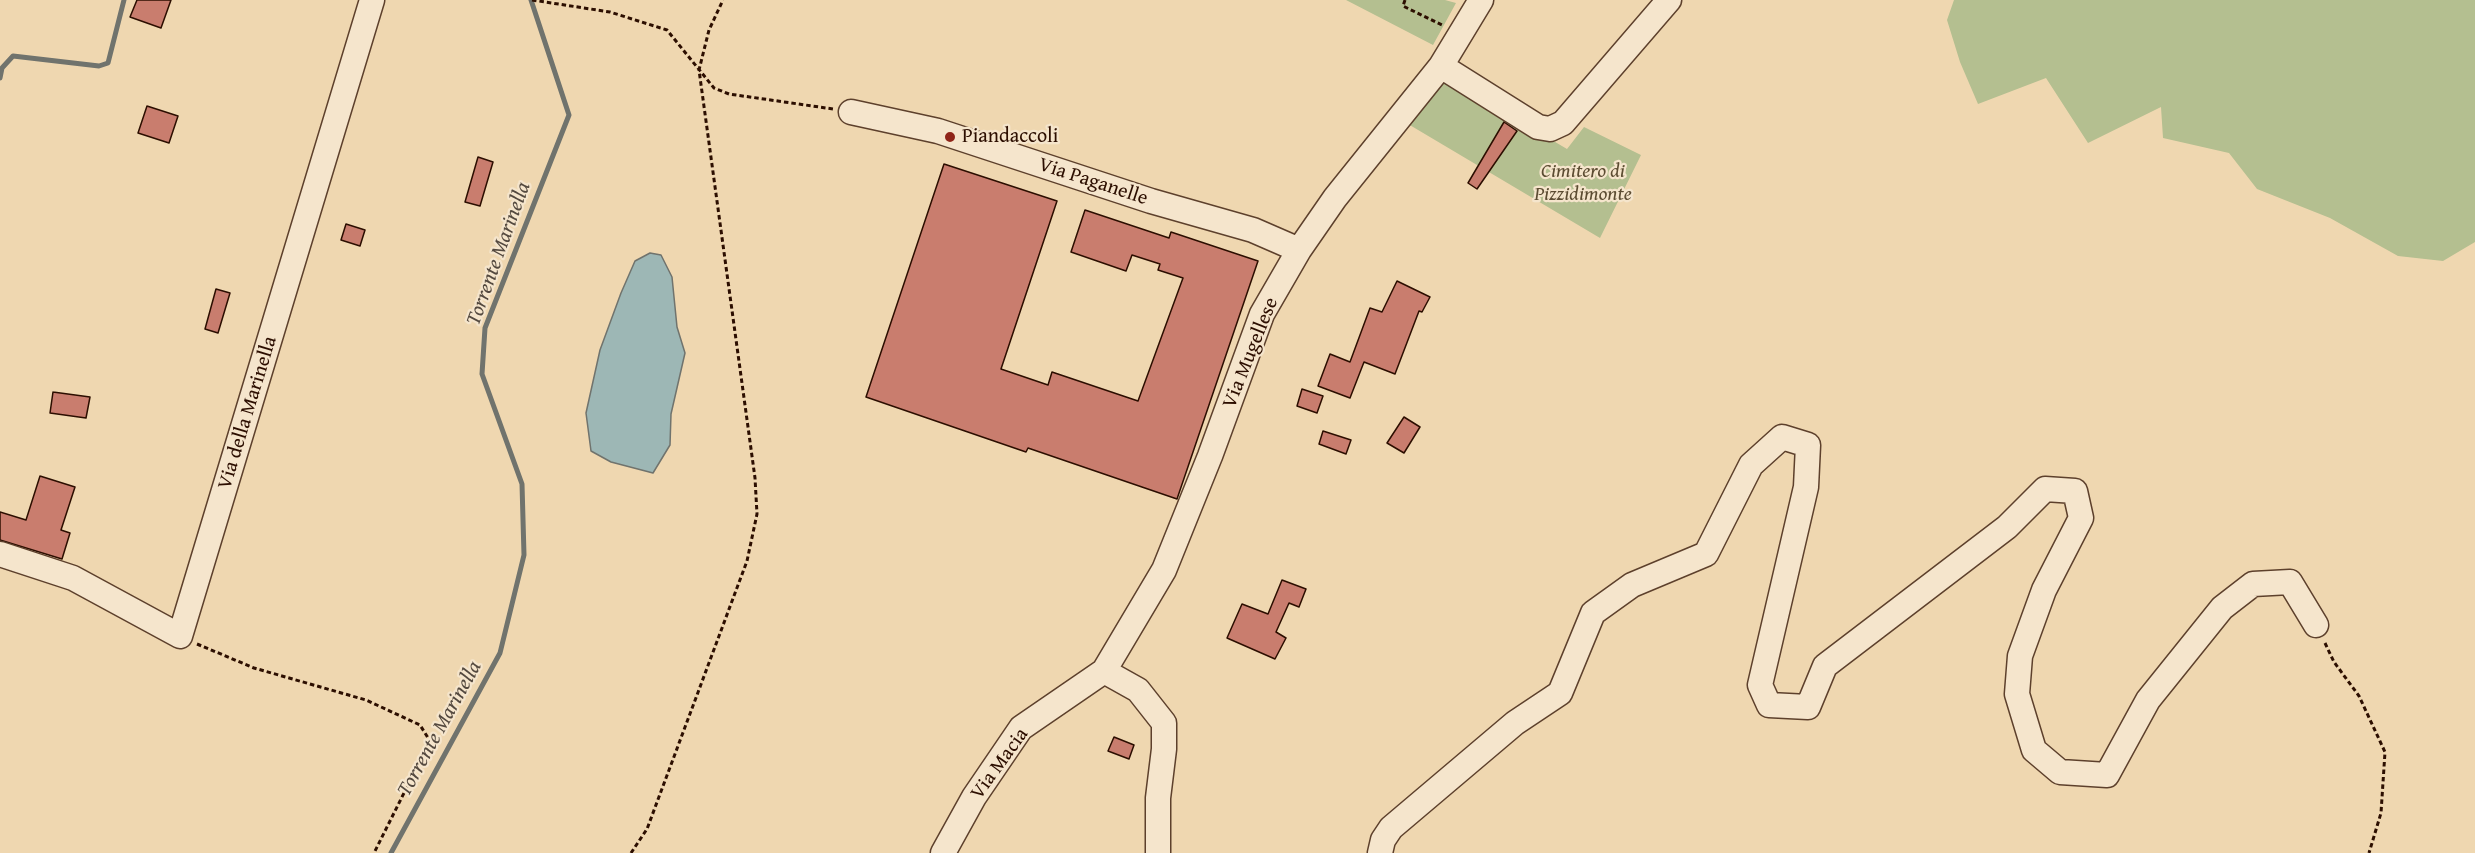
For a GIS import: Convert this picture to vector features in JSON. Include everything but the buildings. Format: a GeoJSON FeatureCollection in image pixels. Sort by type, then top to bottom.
{"type":"FeatureCollection","features":[{"type":"Feature","properties":{"kind":"street","name":"Via della Marinella"},"geometry":{"type":"LineString","coordinates":[[180,636],[372,0]]}},
{"type":"Feature","properties":{"kind":"street","name":"Via Mugellese"},"geometry":{"type":"LineString","coordinates":[[1104,671],[1164,570],[1210,456],[1262,314],[1299,250],[1335,198],[1441,66],[1481,0]]}},
{"type":"Feature","properties":{"kind":"street"},"geometry":{"type":"LineString","coordinates":[[1441,66],[1538,127],[1550,129],[1563,123],[1669,0]]}},
{"type":"Feature","properties":{"kind":"street","name":"Via Paganelle"},"geometry":{"type":"LineString","coordinates":[[851,112],[938,131],[1151,201],[1253,230],[1299,250]]}},
{"type":"Feature","properties":{"kind":"street"},"geometry":{"type":"LineString","coordinates":[[1380,853],[1383,840],[1391,828],[1515,723],[1560,693],[1593,613],[1632,585],[1706,554],[1751,465],[1782,437],[1808,445],[1806,487],[1760,685],[1769,705],[1808,706],[1826,666],[2007,527],[2045,489],[2075,490],[2081,518],[2040,601],[2020,656],[2017,694],[2034,750],[2060,772],[2107,776],[2148,700],[2223,608],[2253,584],[2290,582],[2316,625]]}},
{"type":"Feature","properties":{"kind":"street"},"geometry":{"type":"LineString","coordinates":[[0,554],[73,578],[180,636]]}},
{"type":"Feature","properties":{"kind":"street"},"geometry":{"type":"LineString","coordinates":[[1104,671],[1138,690],[1164,723],[1164,749],[1158,798],[1158,853]]}},
{"type":"Feature","properties":{"kind":"street","name":"Via Macia"},"geometry":{"type":"LineString","coordinates":[[943,853],[975,797],[1021,728],[1104,671]]}},
{"type":"Feature","properties":{"kind":"path"},"geometry":{"type":"LineString","coordinates":[[532,0],[610,12],[667,30],[714,88],[729,94],[851,112]]}},
{"type":"Feature","properties":{"kind":"path"},"geometry":{"type":"LineString","coordinates":[[631,853],[647,829],[747,561],[757,514],[754,466],[699,70],[709,30],[723,0]]}},
{"type":"Feature","properties":{"kind":"path"},"geometry":{"type":"LineString","coordinates":[[1405,0],[1403,6],[1441,25],[1446,17]]}},
{"type":"Feature","properties":{"kind":"path"},"geometry":{"type":"LineString","coordinates":[[2316,625],[2334,662],[2359,696],[2385,752],[2380,813],[2369,853]]}},
{"type":"Feature","properties":{"kind":"path"},"geometry":{"type":"LineString","coordinates":[[180,636],[254,668],[366,700],[420,725],[430,741],[374,853]]}},
{"type":"Feature","properties":{"kind":"green space"},"geometry":{"type":"Polygon","coordinates":[[[1346,0],[1445,0],[1456,3],[1433,45],[1346,0]]]}},
{"type":"Feature","properties":{"kind":"green space"},"geometry":{"type":"Polygon","coordinates":[[[1954,0],[2475,0],[2475,242],[2443,261],[2398,256],[2330,218],[2257,189],[2229,153],[2163,138],[2161,107],[2088,143],[2046,78],[1978,104],[1960,62],[1947,20],[1954,0]]]}},
{"type":"Feature","properties":{"kind":"green space","name":"Cimitero di Pizzidimonte"},"geometry":{"type":"Polygon","coordinates":[[[1444,76],[1567,149],[1584,127],[1641,155],[1600,238],[1408,124],[1444,76]]]}},
{"type":"Feature","properties":{"kind":"water"},"geometry":{"type":"Polygon","coordinates":[[[650,253],[661,255],[672,277],[677,327],[685,353],[671,414],[670,445],[653,473],[611,462],[591,451],[586,413],[600,350],[621,293],[635,261],[650,253]]]}},
{"type":"Feature","properties":{"kind":"waterway"},"geometry":{"type":"LineString","coordinates":[[0,78],[2,68],[13,56],[99,66],[108,63],[124,0]]}},
{"type":"Feature","properties":{"kind":"waterway","name":"Torrente Marinella"},"geometry":{"type":"LineString","coordinates":[[391,853],[500,653],[524,555],[522,484],[482,374],[485,328],[569,115],[531,0]]}},
{"type":"Feature","properties":{"kind":"place","name":"Piandaccoli"},"geometry":{"type":"Point","coordinates":[950,137]}}]}
